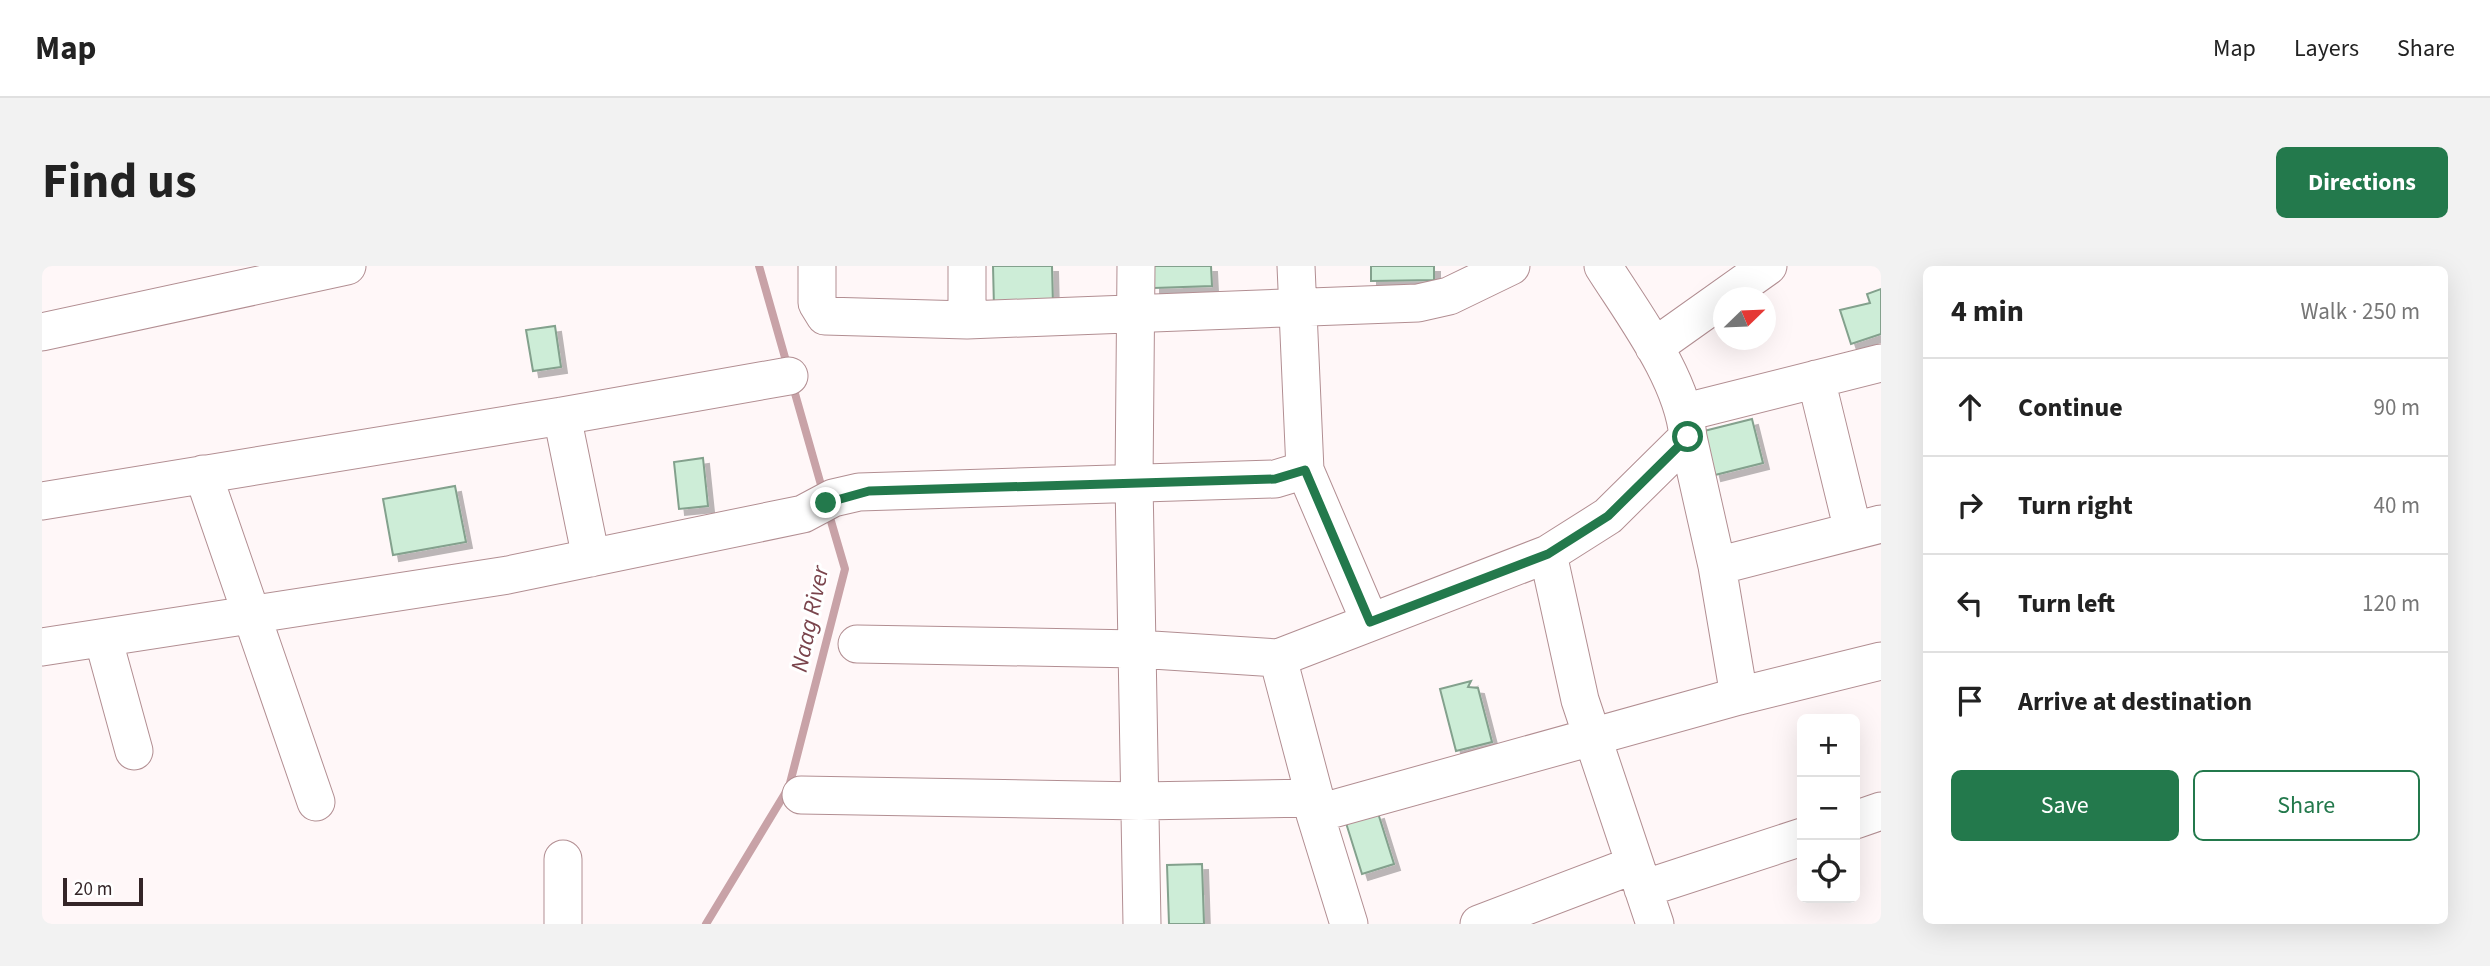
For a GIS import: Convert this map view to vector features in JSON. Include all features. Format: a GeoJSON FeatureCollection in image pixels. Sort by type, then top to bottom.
{"type":"FeatureCollection","features":[{"type":"Feature","properties":{"kind":"street"},"geometry":{"type":"LineString","coordinates":[[42,332],[347,266]]}},
{"type":"Feature","properties":{"kind":"street"},"geometry":{"type":"LineString","coordinates":[[817,266],[817,303],[825,316],[967,320],[1418,303],[1449,296],[1511,266]]}},
{"type":"Feature","properties":{"kind":"street"},"geometry":{"type":"LineString","coordinates":[[967,266],[967,320]]}},
{"type":"Feature","properties":{"kind":"street"},"geometry":{"type":"LineString","coordinates":[[1136,266],[1134,482],[1142,924]]}},
{"type":"Feature","properties":{"kind":"street"},"geometry":{"type":"LineString","coordinates":[[1296,266],[1305,470],[1370,622]]}},
{"type":"Feature","properties":{"kind":"street"},"geometry":{"type":"LineString","coordinates":[[1603,266],[1654,347],[1687,424],[1717,566],[1739,696]]}},
{"type":"Feature","properties":{"kind":"street"},"geometry":{"type":"LineString","coordinates":[[1654,347],[1768,266]]}},
{"type":"Feature","properties":{"kind":"street"},"geometry":{"type":"LineString","coordinates":[[857,644],[1137,649],[1278,657],[1548,554],[1608,516],[1687,424],[1816,379],[1881,363]]}},
{"type":"Feature","properties":{"kind":"street"},"geometry":{"type":"LineString","coordinates":[[42,500],[562,416],[789,376]]}},
{"type":"Feature","properties":{"kind":"street"},"geometry":{"type":"LineString","coordinates":[[1717,566],[1867,527],[1816,379]]}},
{"type":"Feature","properties":{"kind":"street"},"geometry":{"type":"LineString","coordinates":[[562,416],[591,558]]}},
{"type":"Feature","properties":{"kind":"street"},"geometry":{"type":"LineString","coordinates":[[42,647],[250,617],[295,607],[508,575],[803,514],[846,495],[1134,482],[1275,479],[1305,470]]}},
{"type":"Feature","properties":{"kind":"street"},"geometry":{"type":"LineString","coordinates":[[203,474],[250,617],[316,802]]}},
{"type":"Feature","properties":{"kind":"street"},"geometry":{"type":"LineString","coordinates":[[1548,554],[1580,700],[1655,924]]}},
{"type":"Feature","properties":{"kind":"street"},"geometry":{"type":"LineString","coordinates":[[103,638],[134,751]]}},
{"type":"Feature","properties":{"kind":"street"},"geometry":{"type":"LineString","coordinates":[[1278,657],[1315,806],[1349,924]]}},
{"type":"Feature","properties":{"kind":"street"},"geometry":{"type":"LineString","coordinates":[[802,795],[1315,806],[1881,661]]}},
{"type":"Feature","properties":{"kind":"street"},"geometry":{"type":"LineString","coordinates":[[1860,818],[1881,811]]}},
{"type":"Feature","properties":{"kind":"street"},"geometry":{"type":"LineString","coordinates":[[1479,924],[1638,877],[1797,838]]}},
{"type":"Feature","properties":{"kind":"street"},"geometry":{"type":"LineString","coordinates":[[563,859],[563,924]]}},
{"type":"Feature","properties":{"kind":"building"},"geometry":{"type":"Polygon","coordinates":[[[993,266],[1052,266],[1053,306],[994,308],[993,266]]]}},
{"type":"Feature","properties":{"kind":"building"},"geometry":{"type":"Polygon","coordinates":[[[1154,266],[1211,266],[1212,286],[1154,288],[1154,266]]]}},
{"type":"Feature","properties":{"kind":"building"},"geometry":{"type":"Polygon","coordinates":[[[1371,266],[1434,266],[1434,280],[1371,281],[1371,266]]]}},
{"type":"Feature","properties":{"kind":"building"},"geometry":{"type":"Polygon","coordinates":[[[1881,289],[1881,334],[1851,344],[1840,310],[1870,303],[1867,294],[1881,289]]]}},
{"type":"Feature","properties":{"kind":"building"},"geometry":{"type":"Polygon","coordinates":[[[555,326],[561,367],[533,371],[526,330],[555,326]]]}},
{"type":"Feature","properties":{"kind":"building"},"geometry":{"type":"Polygon","coordinates":[[[1752,419],[1763,463],[1715,475],[1704,431],[1752,419]]]}},
{"type":"Feature","properties":{"kind":"building"},"geometry":{"type":"Polygon","coordinates":[[[703,458],[708,506],[679,509],[674,462],[703,458]]]}},
{"type":"Feature","properties":{"kind":"building"},"geometry":{"type":"Polygon","coordinates":[[[455,486],[466,542],[393,555],[383,499],[455,486]]]}},
{"type":"Feature","properties":{"kind":"building"},"geometry":{"type":"Polygon","coordinates":[[[1471,681],[1468,687],[1478,688],[1492,742],[1456,751],[1440,689],[1471,681]]]}},
{"type":"Feature","properties":{"kind":"building"},"geometry":{"type":"Polygon","coordinates":[[[1378,813],[1394,864],[1362,874],[1346,823],[1378,813]]]}},
{"type":"Feature","properties":{"kind":"building"},"geometry":{"type":"Polygon","coordinates":[[[1202,864],[1204,924],[1169,924],[1167,865],[1202,864]]]}},
{"type":"Feature","properties":{"kind":"waterway","name":"Naag River"},"geometry":{"type":"LineString","coordinates":[[759,266],[788,368]]}},
{"type":"Feature","properties":{"kind":"waterway","name":"Naag River"},"geometry":{"type":"LineString","coordinates":[[792,383],[823,492]]}},
{"type":"Feature","properties":{"kind":"waterway","name":"Naag River"},"geometry":{"type":"LineString","coordinates":[[706,924],[789,787],[845,569],[828,511]]}},
{"type":"Feature","properties":{"kind":"route"},"geometry":{"type":"LineString","coordinates":[[826,503],[833,498],[869,491],[1275,479],[1305,470],[1370,622],[1548,554],[1608,516],[1688,437]]}}]}
